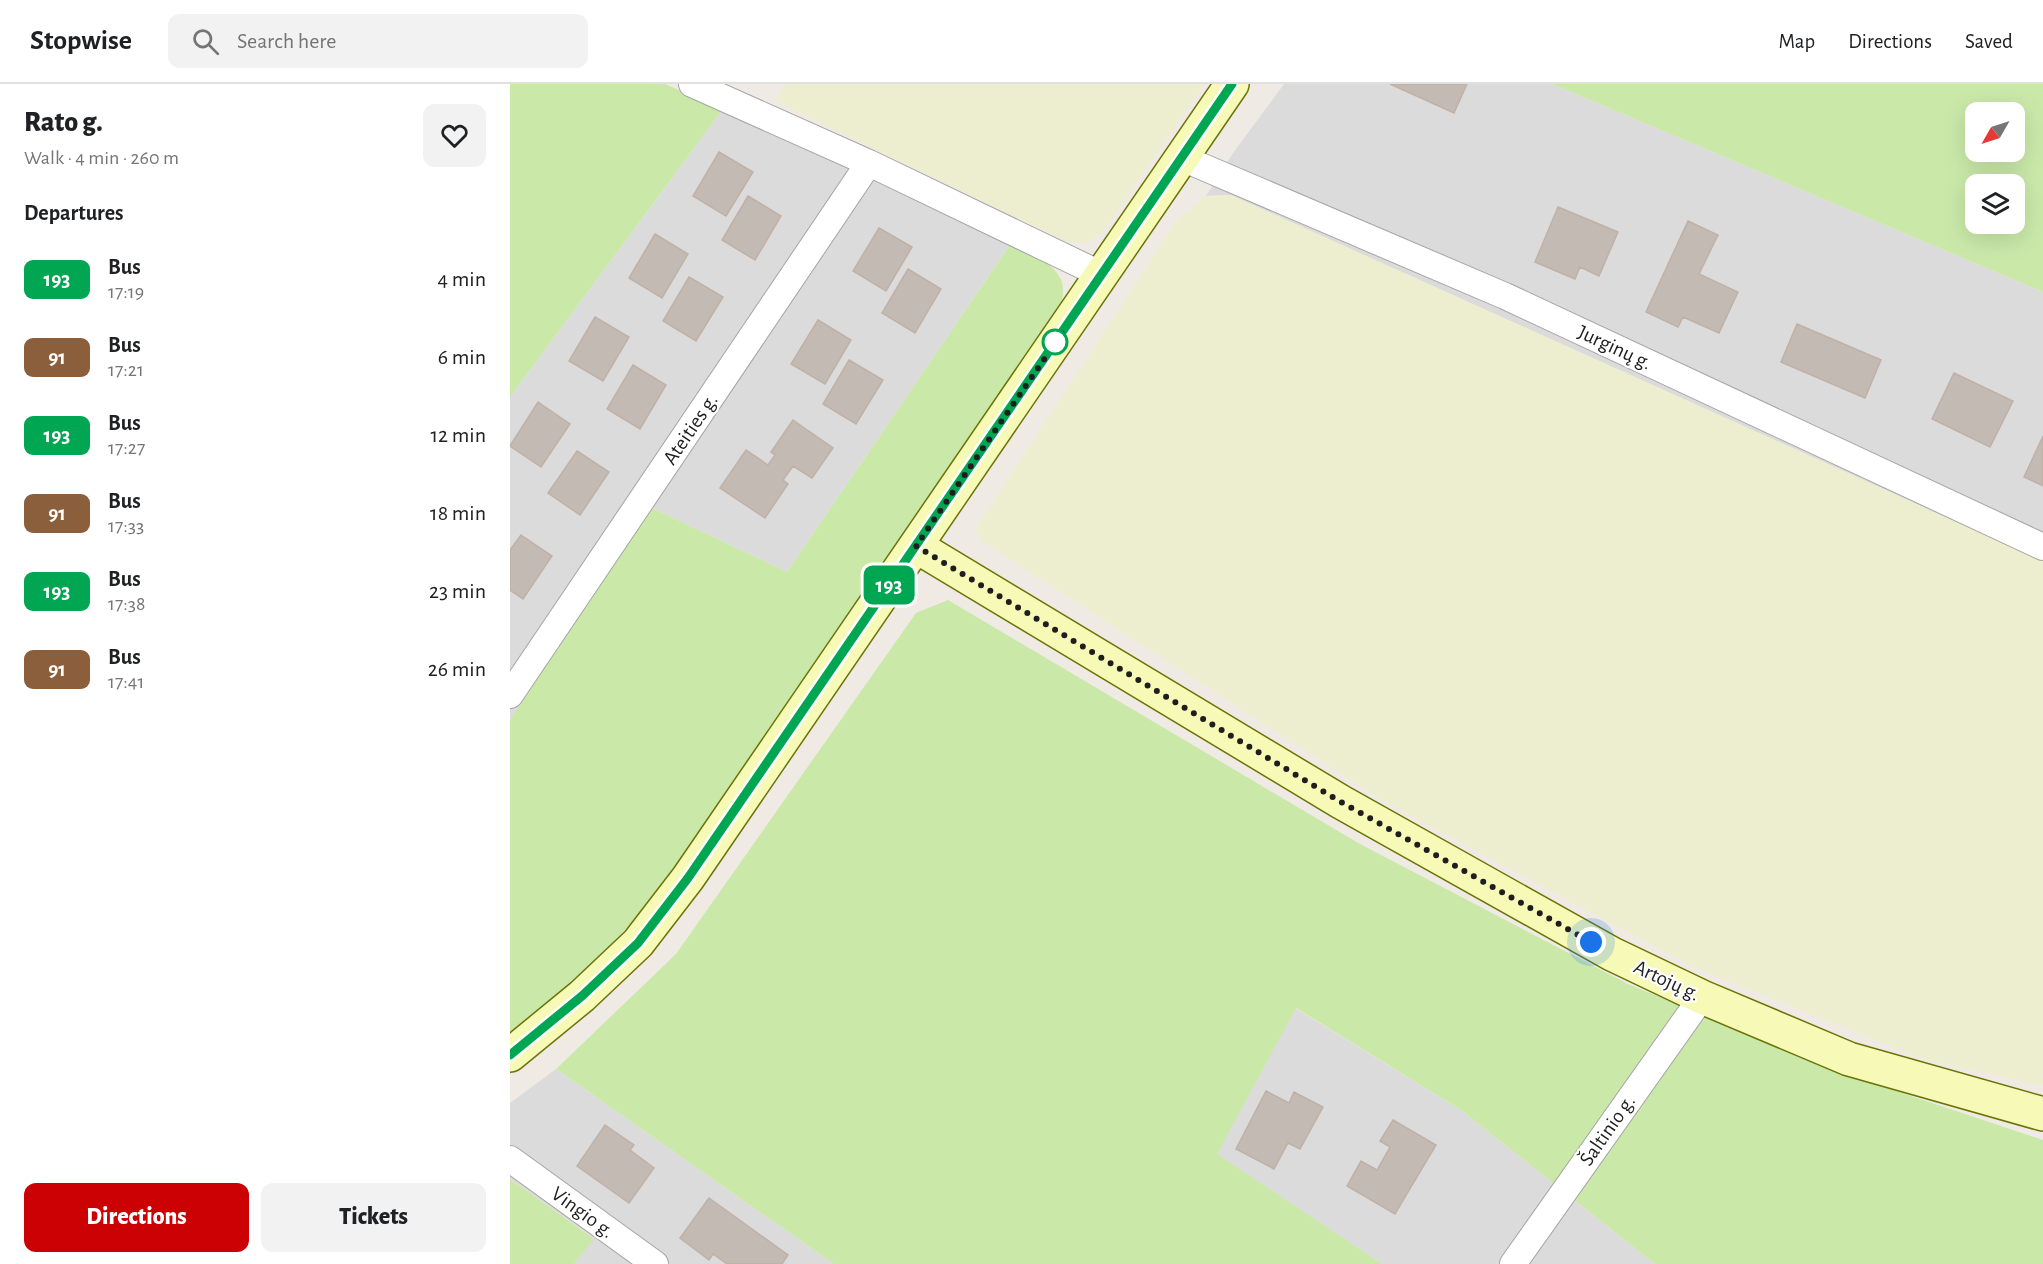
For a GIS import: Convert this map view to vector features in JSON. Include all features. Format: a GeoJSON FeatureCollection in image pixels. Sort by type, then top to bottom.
{"type":"FeatureCollection","features":[{"type":"Feature","properties":{"kind":"main road"},"geometry":{"type":"LineString","coordinates":[[510,1055],[582,996],[638,943],[688,878],[1232,84]]}},
{"type":"Feature","properties":{"kind":"main road","name":"Artojų g."},"geometry":{"type":"LineString","coordinates":[[916,546],[1341,802],[1612,954],[1701,997],[1849,1059],[2043,1114]]}},
{"type":"Feature","properties":{"kind":"street"},"geometry":{"type":"LineString","coordinates":[[692,84],[869,163],[1102,275]]}},
{"type":"Feature","properties":{"kind":"street","name":"Jurginų g."},"geometry":{"type":"LineString","coordinates":[[1182,158],[1505,296],[2043,547]]}},
{"type":"Feature","properties":{"kind":"street","name":"Ateities g."},"geometry":{"type":"LineString","coordinates":[[510,695],[869,163]]}},
{"type":"Feature","properties":{"kind":"street","name":"Šaltinio g."},"geometry":{"type":"LineString","coordinates":[[1513,1264],[1701,997]]}},
{"type":"Feature","properties":{"kind":"street","name":"Vingio g."},"geometry":{"type":"LineString","coordinates":[[510,1159],[655,1264]]}},
{"type":"Feature","properties":{"kind":"shaded area"},"geometry":{"type":"Polygon","coordinates":[[[1284,84],[1552,84],[2043,292],[2043,561],[1231,195],[1206,196],[1233,153],[1284,84]]]}},
{"type":"Feature","properties":{"kind":"shaded area"},"geometry":{"type":"Polygon","coordinates":[[[723,109],[1012,242],[787,572],[650,507],[510,720],[510,397],[723,109]]]}},
{"type":"Feature","properties":{"kind":"shaded area"},"geometry":{"type":"Polygon","coordinates":[[[1295,1008],[1461,1110],[1655,1264],[1382,1264],[1216,1154],[1295,1008]]]}},
{"type":"Feature","properties":{"kind":"shaded area"},"geometry":{"type":"Polygon","coordinates":[[[556,1069],[834,1264],[574,1264],[593,1238],[510,1179],[510,1103],[556,1069]]]}},
{"type":"Feature","properties":{"kind":"green space"},"geometry":{"type":"Polygon","coordinates":[[[510,84],[665,84],[723,109],[510,397],[510,84]]]}},
{"type":"Feature","properties":{"kind":"green space"},"geometry":{"type":"Polygon","coordinates":[[[786,84],[1204,84],[1103,232],[1085,243],[1067,242],[775,101],[786,84]]]}},
{"type":"Feature","properties":{"kind":"green space"},"geometry":{"type":"Polygon","coordinates":[[[1552,84],[2043,84],[2043,292],[1552,84]]]}},
{"type":"Feature","properties":{"kind":"green space"},"geometry":{"type":"Polygon","coordinates":[[[1231,195],[2043,561],[2043,1086],[1922,1059],[1689,965],[1385,802],[983,542],[975,530],[1175,223],[1206,196],[1231,195]]]}},
{"type":"Feature","properties":{"kind":"green space"},"geometry":{"type":"Polygon","coordinates":[[[1012,242],[1046,262],[1059,276],[1063,296],[1056,316],[700,837],[633,921],[600,957],[524,1027],[510,1036],[510,720],[650,507],[787,572],[1012,242]]]}},
{"type":"Feature","properties":{"kind":"green space"},"geometry":{"type":"Polygon","coordinates":[[[948,600],[1360,844],[1628,984],[1863,1080],[2043,1140],[2043,1264],[1655,1264],[1461,1110],[1296,1008],[1217,1154],[1382,1264],[834,1264],[556,1069],[676,954],[916,613],[948,600]]]}},
{"type":"Feature","properties":{"kind":"green space"},"geometry":{"type":"Polygon","coordinates":[[[510,1179],[594,1239],[574,1264],[510,1264],[510,1179]]]}},
{"type":"Feature","properties":{"kind":"building"},"geometry":{"type":"Polygon","coordinates":[[[1390,84],[1467,84],[1454,113],[1390,84]]]}},
{"type":"Feature","properties":{"kind":"building"},"geometry":{"type":"Polygon","coordinates":[[[719,152],[753,172],[726,216],[693,196],[719,152]]]}},
{"type":"Feature","properties":{"kind":"building"},"geometry":{"type":"Polygon","coordinates":[[[748,196],[781,216],[755,260],[722,240],[748,196]]]}},
{"type":"Feature","properties":{"kind":"building"},"geometry":{"type":"Polygon","coordinates":[[[1558,207],[1618,232],[1599,276],[1580,267],[1575,279],[1535,262],[1558,207]]]}},
{"type":"Feature","properties":{"kind":"building"},"geometry":{"type":"Polygon","coordinates":[[[1688,221],[1718,235],[1699,274],[1738,292],[1719,333],[1683,317],[1678,327],[1646,312],[1688,221]]]}},
{"type":"Feature","properties":{"kind":"building"},"geometry":{"type":"Polygon","coordinates":[[[879,228],[912,247],[886,291],[853,271],[879,228]]]}},
{"type":"Feature","properties":{"kind":"building"},"geometry":{"type":"Polygon","coordinates":[[[655,234],[688,254],[662,298],[629,278],[655,234]]]}},
{"type":"Feature","properties":{"kind":"building"},"geometry":{"type":"Polygon","coordinates":[[[908,269],[941,289],[915,333],[882,313],[908,269]]]}},
{"type":"Feature","properties":{"kind":"building"},"geometry":{"type":"Polygon","coordinates":[[[689,277],[723,297],[696,341],[663,321],[689,277]]]}},
{"type":"Feature","properties":{"kind":"building"},"geometry":{"type":"Polygon","coordinates":[[[595,317],[629,337],[603,381],[569,361],[595,317]]]}},
{"type":"Feature","properties":{"kind":"building"},"geometry":{"type":"Polygon","coordinates":[[[818,320],[851,340],[825,384],[791,364],[818,320]]]}},
{"type":"Feature","properties":{"kind":"building"},"geometry":{"type":"Polygon","coordinates":[[[1797,324],[1881,360],[1865,398],[1781,362],[1797,324]]]}},
{"type":"Feature","properties":{"kind":"building"},"geometry":{"type":"Polygon","coordinates":[[[849,360],[883,380],[856,424],[823,404],[849,360]]]}},
{"type":"Feature","properties":{"kind":"building"},"geometry":{"type":"Polygon","coordinates":[[[633,365],[666,385],[640,429],[607,409],[633,365]]]}},
{"type":"Feature","properties":{"kind":"building"},"geometry":{"type":"Polygon","coordinates":[[[1954,373],[2013,401],[1990,447],[1932,419],[1954,373]]]}},
{"type":"Feature","properties":{"kind":"building"},"geometry":{"type":"Polygon","coordinates":[[[538,402],[570,424],[541,467],[510,446],[538,402]]]}},
{"type":"Feature","properties":{"kind":"building"},"geometry":{"type":"Polygon","coordinates":[[[793,420],[833,448],[812,478],[793,466],[783,480],[788,484],[765,518],[720,488],[746,450],[768,465],[775,455],[771,452],[793,420]]]}},
{"type":"Feature","properties":{"kind":"building"},"geometry":{"type":"Polygon","coordinates":[[[2043,436],[2043,486],[2024,477],[2043,436]]]}},
{"type":"Feature","properties":{"kind":"building"},"geometry":{"type":"Polygon","coordinates":[[[577,451],[609,472],[580,515],[548,493],[577,451]]]}},
{"type":"Feature","properties":{"kind":"building"},"geometry":{"type":"Polygon","coordinates":[[[521,535],[552,556],[523,599],[510,590],[510,550],[521,535]]]}},
{"type":"Feature","properties":{"kind":"building"},"geometry":{"type":"Polygon","coordinates":[[[1266,1091],[1289,1103],[1294,1092],[1323,1107],[1300,1149],[1288,1143],[1274,1169],[1236,1149],[1266,1091]]]}},
{"type":"Feature","properties":{"kind":"building"},"geometry":{"type":"Polygon","coordinates":[[[1393,1120],[1436,1145],[1395,1214],[1347,1186],[1361,1161],[1377,1170],[1390,1147],[1380,1141],[1393,1120]]]}},
{"type":"Feature","properties":{"kind":"building"},"geometry":{"type":"Polygon","coordinates":[[[605,1125],[634,1145],[630,1150],[654,1168],[629,1203],[577,1166],[605,1125]]]}},
{"type":"Feature","properties":{"kind":"building"},"geometry":{"type":"Polygon","coordinates":[[[709,1198],[788,1255],[782,1264],[727,1264],[713,1254],[709,1260],[680,1238],[709,1198]]]}},
{"type":"Feature","properties":{"kind":"bus line","name":"193"},"geometry":{"type":"LineString","coordinates":[[510,1055],[526,1045],[638,943],[688,878],[1232,84]]}},
{"type":"Feature","properties":{"kind":"route"},"geometry":{"type":"LineString","coordinates":[[1055,342],[1062,333],[916,546],[1341,802],[1591,942]]}}]}
